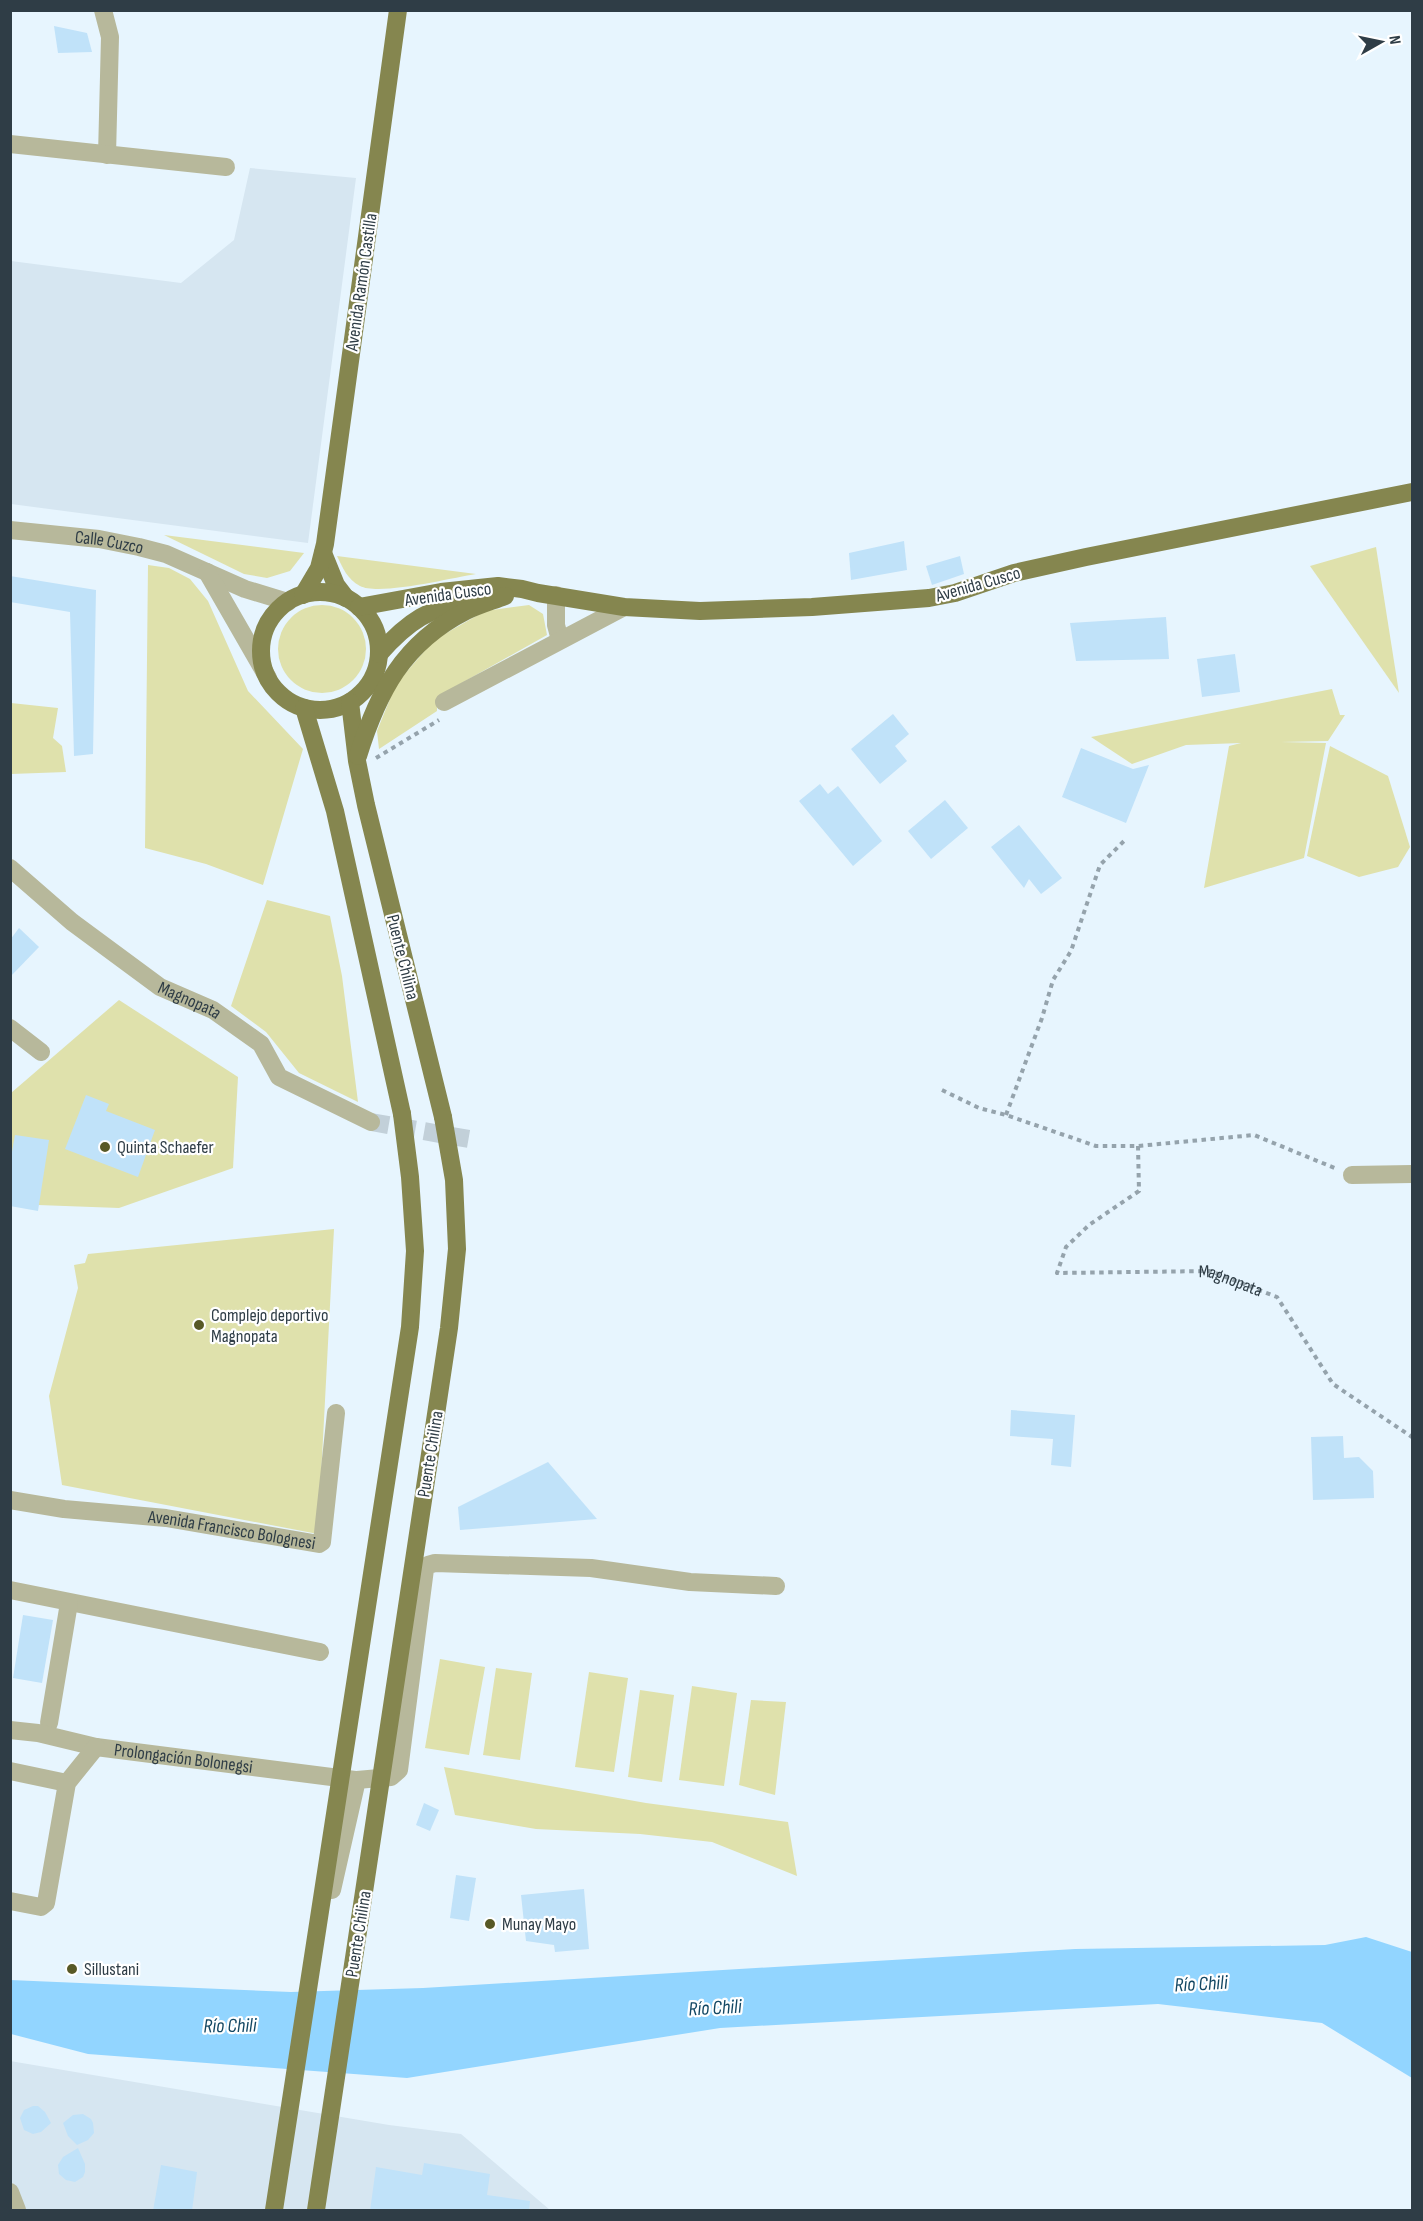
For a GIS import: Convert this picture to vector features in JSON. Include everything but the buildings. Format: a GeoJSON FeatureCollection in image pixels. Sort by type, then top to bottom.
{"type":"FeatureCollection","features":[{"type":"Feature","properties":{"kind":"main road","name":"Avenida Ramón Castilla"},"geometry":{"type":"LineString","coordinates":[[295,598],[312,582],[323,553],[398,10]]}},
{"type":"Feature","properties":{"kind":"main road","name":"Avenida Cusco"},"geometry":{"type":"LineString","coordinates":[[352,603],[478,588],[506,587],[624,607],[700,611],[823,606],[929,598],[955,593],[1014,573],[1086,556],[1413,492]]}},
{"type":"Feature","properties":{"kind":"main road","name":"Avenida Ramón Castilla"},"geometry":{"type":"LineString","coordinates":[[323,553],[336,585],[352,603]]}},
{"type":"Feature","properties":{"kind":"main road"},"geometry":{"type":"LineString","coordinates":[[325,593],[352,603],[374,628],[379,654],[368,686],[350,702],[333,709],[304,708],[282,696],[268,678],[263,660],[263,639],[276,612],[295,598],[325,593]]}},
{"type":"Feature","properties":{"kind":"main road","name":"Avenida Cusco"},"geometry":{"type":"LineString","coordinates":[[379,654],[412,621],[433,610],[450,604],[505,596],[547,594]]}},
{"type":"Feature","properties":{"kind":"main road"},"geometry":{"type":"LineString","coordinates":[[357,761],[369,720],[385,687],[407,656],[434,631],[466,611],[505,596]]}},
{"type":"Feature","properties":{"kind":"main road","name":"Puente Chilina"},"geometry":{"type":"LineString","coordinates":[[316,2211],[449,1328],[457,1250],[454,1180],[443,1117],[366,805],[357,761],[350,702]]}},
{"type":"Feature","properties":{"kind":"main road","name":"Puente Chilina"},"geometry":{"type":"LineString","coordinates":[[274,2211],[410,1327],[415,1251],[410,1177],[402,1114],[335,811],[304,708]]}},
{"type":"Feature","properties":{"kind":"street"},"geometry":{"type":"LineString","coordinates":[[103,10],[110,37],[107,154]]}},
{"type":"Feature","properties":{"kind":"street"},"geometry":{"type":"LineString","coordinates":[[10,144],[226,167]]}},
{"type":"Feature","properties":{"kind":"street","name":"Calle Cuzco"},"geometry":{"type":"LineString","coordinates":[[10,530],[99,539],[129,545],[166,554],[245,589],[295,598]]}},
{"type":"Feature","properties":{"kind":"street"},"geometry":{"type":"LineString","coordinates":[[206,570],[268,678]]}},
{"type":"Feature","properties":{"kind":"street"},"geometry":{"type":"LineString","coordinates":[[547,594],[560,640]]}},
{"type":"Feature","properties":{"kind":"street"},"geometry":{"type":"LineString","coordinates":[[444,702],[624,607]]}},
{"type":"Feature","properties":{"kind":"street","name":"Magnopata"},"geometry":{"type":"LineString","coordinates":[[10,868],[72,922],[160,987],[213,1010],[261,1044],[279,1077],[371,1122]]}},
{"type":"Feature","properties":{"kind":"street"},"geometry":{"type":"LineString","coordinates":[[10,1028],[41,1052]]}},
{"type":"Feature","properties":{"kind":"street"},"geometry":{"type":"LineString","coordinates":[[1352,1175],[1413,1174]]}},
{"type":"Feature","properties":{"kind":"street","name":"Avenida Francisco Bolognesi"},"geometry":{"type":"LineString","coordinates":[[10,1500],[64,1509],[166,1518],[319,1544],[322,1542],[336,1413]]}},
{"type":"Feature","properties":{"kind":"street","name":"Prolongación Bolonegsi"},"geometry":{"type":"LineString","coordinates":[[10,1730],[38,1733],[96,1747],[357,1780],[391,1777],[399,1770],[425,1569],[429,1565],[435,1563],[591,1568],[690,1582],[776,1586]]}},
{"type":"Feature","properties":{"kind":"street"},"geometry":{"type":"LineString","coordinates":[[10,1590],[320,1652]]}},
{"type":"Feature","properties":{"kind":"street"},"geometry":{"type":"LineString","coordinates":[[49,1723],[69,1603]]}},
{"type":"Feature","properties":{"kind":"street"},"geometry":{"type":"LineString","coordinates":[[10,1901],[41,1908],[46,1903],[68,1783],[96,1747]]}},
{"type":"Feature","properties":{"kind":"street"},"geometry":{"type":"LineString","coordinates":[[10,1771],[64,1780],[68,1783]]}},
{"type":"Feature","properties":{"kind":"street"},"geometry":{"type":"LineString","coordinates":[[324,1930],[337,1860],[357,1780]]}},
{"type":"Feature","properties":{"kind":"street"},"geometry":{"type":"LineString","coordinates":[[10,2192],[17,2211]]}},
{"type":"Feature","properties":{"kind":"path"},"geometry":{"type":"LineString","coordinates":[[376,770],[376,758],[439,720],[444,702]]}},
{"type":"Feature","properties":{"kind":"path"},"geometry":{"type":"LineString","coordinates":[[1006,1115],[1042,1018],[1053,981],[1071,951],[1100,865],[1124,841]]}},
{"type":"Feature","properties":{"kind":"path"},"geometry":{"type":"LineString","coordinates":[[942,1090],[979,1108],[1096,1146],[1138,1146],[1254,1135],[1352,1175]]}},
{"type":"Feature","properties":{"kind":"path","name":"Magnopata"},"geometry":{"type":"LineString","coordinates":[[1138,1146],[1139,1191],[1089,1225],[1066,1247],[1057,1273],[1210,1271],[1277,1297],[1333,1384],[1413,1437]]}},
{"type":"Feature","properties":{"kind":"shaded area"},"geometry":{"type":"Polygon","coordinates":[[[250,168],[356,178],[308,543],[11,504],[11,261],[181,283],[234,240],[250,168]]]}},
{"type":"Feature","properties":{"kind":"shaded area"},"geometry":{"type":"Polygon","coordinates":[[[10,2061],[389,2125],[461,2134],[550,2210],[11,2210],[10,2061]]]}},
{"type":"Feature","properties":{"kind":"green space"},"geometry":{"type":"Polygon","coordinates":[[[164,535],[304,553],[290,571],[267,578],[244,574],[164,535]]]}},
{"type":"Feature","properties":{"kind":"green space"},"geometry":{"type":"Polygon","coordinates":[[[1376,547],[1399,693],[1310,566],[1376,547]]]}},
{"type":"Feature","properties":{"kind":"green space"},"geometry":{"type":"Polygon","coordinates":[[[337,556],[476,574],[398,588],[369,589],[352,580],[337,556]]]}},
{"type":"Feature","properties":{"kind":"green space"},"geometry":{"type":"Polygon","coordinates":[[[148,565],[169,568],[190,579],[208,601],[248,691],[303,749],[263,885],[206,864],[145,848],[148,565]]]}},
{"type":"Feature","properties":{"kind":"green space"},"geometry":{"type":"Polygon","coordinates":[[[313,605],[331,605],[347,612],[359,624],[366,640],[366,658],[359,674],[347,686],[331,693],[313,693],[297,686],[285,674],[278,658],[278,640],[285,624],[297,612],[313,605]]]}},
{"type":"Feature","properties":{"kind":"green space"},"geometry":{"type":"Polygon","coordinates":[[[529,605],[543,614],[547,635],[437,697],[437,711],[379,749],[377,731],[396,684],[434,640],[485,611],[529,605]]]}},
{"type":"Feature","properties":{"kind":"green space"},"geometry":{"type":"Polygon","coordinates":[[[1332,689],[1340,715],[1345,715],[1328,741],[1281,742],[1326,743],[1304,858],[1204,888],[1229,746],[1241,743],[1186,745],[1132,764],[1091,737],[1332,689]]]}},
{"type":"Feature","properties":{"kind":"green space"},"geometry":{"type":"Polygon","coordinates":[[[11,703],[58,708],[53,738],[62,746],[66,772],[11,774],[11,703]]]}},
{"type":"Feature","properties":{"kind":"green space"},"geometry":{"type":"Polygon","coordinates":[[[1330,746],[1388,776],[1410,847],[1398,867],[1359,877],[1307,856],[1330,746]]]}},
{"type":"Feature","properties":{"kind":"green space"},"geometry":{"type":"Polygon","coordinates":[[[267,900],[330,916],[342,976],[358,1102],[299,1073],[266,1032],[231,1006],[267,900]]]}},
{"type":"Feature","properties":{"kind":"green space"},"geometry":{"type":"Polygon","coordinates":[[[119,1000],[238,1077],[233,1168],[119,1208],[11,1204],[11,1093],[119,1000]]]}},
{"type":"Feature","properties":{"kind":"green space","name":"Complejo deportivo Magnopata"},"geometry":{"type":"Polygon","coordinates":[[[334,1229],[318,1534],[62,1485],[49,1396],[78,1288],[74,1265],[85,1263],[88,1254],[334,1229]]]}},
{"type":"Feature","properties":{"kind":"green space"},"geometry":{"type":"Polygon","coordinates":[[[440,1659],[485,1667],[469,1755],[425,1748],[440,1659]]]}},
{"type":"Feature","properties":{"kind":"green space"},"geometry":{"type":"Polygon","coordinates":[[[496,1668],[532,1673],[520,1760],[483,1755],[496,1668]]]}},
{"type":"Feature","properties":{"kind":"green space"},"geometry":{"type":"Polygon","coordinates":[[[589,1672],[628,1678],[614,1772],[575,1767],[589,1672]]]}},
{"type":"Feature","properties":{"kind":"green space"},"geometry":{"type":"Polygon","coordinates":[[[692,1686],[737,1693],[724,1786],[679,1780],[692,1686]]]}},
{"type":"Feature","properties":{"kind":"green space"},"geometry":{"type":"Polygon","coordinates":[[[640,1690],[674,1695],[662,1782],[628,1777],[640,1690]]]}},
{"type":"Feature","properties":{"kind":"green space"},"geometry":{"type":"Polygon","coordinates":[[[751,1700],[786,1702],[775,1795],[739,1785],[751,1700]]]}},
{"type":"Feature","properties":{"kind":"green space"},"geometry":{"type":"Polygon","coordinates":[[[444,1767],[646,1803],[788,1822],[797,1876],[712,1842],[640,1834],[536,1829],[455,1815],[444,1767]]]}},
{"type":"Feature","properties":{"kind":"water","name":"Río Chili"},"geometry":{"type":"Polygon","coordinates":[[[1366,1937],[1412,1952],[1412,2078],[1322,2023],[1158,2004],[720,2028],[407,2078],[88,2054],[11,2034],[10,1980],[291,1992],[423,1988],[1075,1949],[1325,1945],[1366,1937]]]}},
{"type":"Feature","properties":{"kind":"tunnel"},"geometry":{"type":"LineString","coordinates":[[371,1122],[475,1140]]}},
{"type":"Feature","properties":{"kind":"place","name":"Quinta Schaefer"},"geometry":{"type":"Point","coordinates":[105,1147]}},
{"type":"Feature","properties":{"kind":"place","name":"Complejo deportivo Magnopata"},"geometry":{"type":"Point","coordinates":[199,1325]}},
{"type":"Feature","properties":{"kind":"place","name":"Munay Mayo"},"geometry":{"type":"Point","coordinates":[490,1924]}},
{"type":"Feature","properties":{"kind":"place","name":"Sillustani"},"geometry":{"type":"Point","coordinates":[72,1969]}}]}
